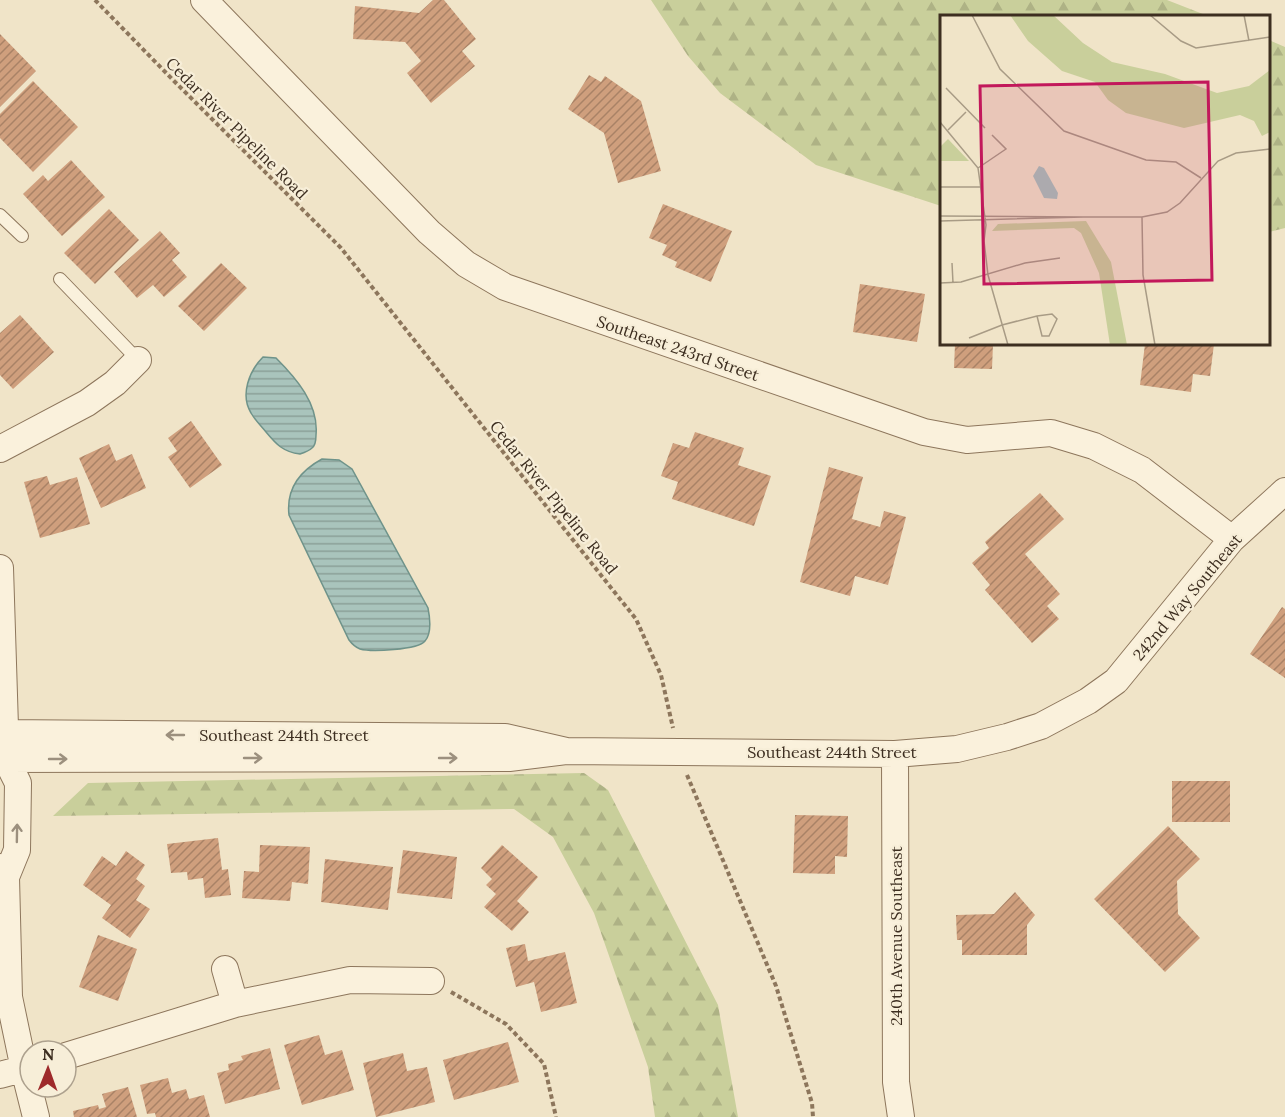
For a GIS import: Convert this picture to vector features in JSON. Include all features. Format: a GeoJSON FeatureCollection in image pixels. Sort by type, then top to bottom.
{"type":"FeatureCollection","features":[{"type":"Feature","properties":{"kind":"street","name":"Southeast 243rd Street"},"geometry":{"type":"LineString","coordinates":[[204,0],[429,232],[466,264],[505,287],[924,432],[967,440],[1051,433],[1094,446],[1142,470],[1232,539]]}},
{"type":"Feature","properties":{"kind":"street"},"geometry":{"type":"LineString","coordinates":[[0,449],[87,403],[115,383],[138,360]]}},
{"type":"Feature","properties":{"kind":"street","name":"242nd Way Southeast"},"geometry":{"type":"LineString","coordinates":[[1088,701],[1116,681],[1232,539],[1285,491]]}},
{"type":"Feature","properties":{"kind":"street"},"geometry":{"type":"LineString","coordinates":[[0,568],[2,761],[18,783],[17,850],[3,872],[9,997],[18,1070]]}},
{"type":"Feature","properties":{"kind":"street","name":"Southeast 244th Street"},"geometry":{"type":"LineString","coordinates":[[2,761],[509,758],[566,751],[895,754],[957,749],[1007,737],[1041,726],[1088,701]]}},
{"type":"Feature","properties":{"kind":"street","name":"Southeast 244th Street"},"geometry":{"type":"LineString","coordinates":[[3,733],[505,737],[566,751]]}},
{"type":"Feature","properties":{"kind":"street","name":"240th Avenue Southeast"},"geometry":{"type":"LineString","coordinates":[[895,754],[896,1082],[901,1117]]}},
{"type":"Feature","properties":{"kind":"street"},"geometry":{"type":"LineString","coordinates":[[225,969],[235,1004]]}},
{"type":"Feature","properties":{"kind":"street"},"geometry":{"type":"LineString","coordinates":[[78,1052],[235,1004],[350,980],[431,981]]}},
{"type":"Feature","properties":{"kind":"street"},"geometry":{"type":"LineString","coordinates":[[29,1099],[36,1117]]}},
{"type":"Feature","properties":{"kind":"lane"},"geometry":{"type":"LineString","coordinates":[[0,215],[21,236]]}},
{"type":"Feature","properties":{"kind":"lane"},"geometry":{"type":"LineString","coordinates":[[60,279],[138,360]]}},
{"type":"Feature","properties":{"kind":"path","name":"Cedar River Pipeline Road"},"geometry":{"type":"LineString","coordinates":[[95,0],[341,248],[636,619],[661,675],[678,752],[726,872],[761,947],[776,986],[812,1103],[813,1117]]}},
{"type":"Feature","properties":{"kind":"path"},"geometry":{"type":"LineString","coordinates":[[431,981],[506,1024],[544,1064],[556,1117]]}},
{"type":"Feature","properties":{"kind":"green space"},"geometry":{"type":"Polygon","coordinates":[[[651,0],[1167,0],[1205,15],[940,15],[940,206],[816,165],[720,93],[688,56],[651,0]]]}},
{"type":"Feature","properties":{"kind":"green space"},"geometry":{"type":"Polygon","coordinates":[[[1270,40],[1285,47],[1285,228],[1270,232],[1270,40]]]}},
{"type":"Feature","properties":{"kind":"green space"},"geometry":{"type":"Polygon","coordinates":[[[584,773],[608,790],[718,1005],[738,1117],[655,1117],[648,1067],[594,913],[553,837],[514,809],[53,816],[88,783],[584,773]]]}},
{"type":"Feature","properties":{"kind":"water"},"geometry":{"type":"Polygon","coordinates":[[[263,357],[276,358],[305,392],[310,402],[316,424],[316,438],[313,447],[306,452],[294,453],[280,447],[251,413],[246,391],[250,376],[263,357]]]}},
{"type":"Feature","properties":{"kind":"water"},"geometry":{"type":"Polygon","coordinates":[[[322,459],[339,460],[352,469],[428,608],[430,630],[421,644],[394,649],[366,650],[360,649],[349,640],[289,515],[290,497],[296,482],[307,469],[322,459]]]}},
{"type":"Feature","properties":{"kind":"building"},"geometry":{"type":"Polygon","coordinates":[[[433,0],[444,0],[476,39],[462,51],[475,66],[431,103],[407,73],[421,61],[405,42],[353,39],[355,6],[419,13],[433,0]]]}},
{"type":"Feature","properties":{"kind":"building"},"geometry":{"type":"Polygon","coordinates":[[[0,34],[36,71],[0,107],[0,34]]]}},
{"type":"Feature","properties":{"kind":"building"},"geometry":{"type":"Polygon","coordinates":[[[589,75],[601,82],[605,76],[641,101],[661,171],[618,183],[604,133],[568,109],[589,75]]]}},
{"type":"Feature","properties":{"kind":"building"},"geometry":{"type":"Polygon","coordinates":[[[33,81],[78,127],[33,172],[0,138],[0,114],[33,81]]]}},
{"type":"Feature","properties":{"kind":"building"},"geometry":{"type":"Polygon","coordinates":[[[71,160],[105,197],[62,236],[23,194],[43,175],[48,181],[71,160]]]}},
{"type":"Feature","properties":{"kind":"building"},"geometry":{"type":"Polygon","coordinates":[[[663,204],[732,231],[711,282],[675,267],[677,262],[662,255],[667,245],[649,238],[663,204]]]}},
{"type":"Feature","properties":{"kind":"building"},"geometry":{"type":"Polygon","coordinates":[[[109,209],[139,240],[95,284],[64,253],[109,209]]]}},
{"type":"Feature","properties":{"kind":"building"},"geometry":{"type":"Polygon","coordinates":[[[160,231],[180,253],[172,260],[187,277],[164,297],[153,285],[137,298],[114,272],[160,231]]]}},
{"type":"Feature","properties":{"kind":"building"},"geometry":{"type":"Polygon","coordinates":[[[221,263],[247,288],[204,331],[178,306],[221,263]]]}},
{"type":"Feature","properties":{"kind":"building"},"geometry":{"type":"Polygon","coordinates":[[[860,284],[925,294],[917,342],[853,332],[860,284]]]}},
{"type":"Feature","properties":{"kind":"building"},"geometry":{"type":"Polygon","coordinates":[[[20,315],[54,352],[13,389],[0,375],[0,333],[20,315]]]}},
{"type":"Feature","properties":{"kind":"building"},"geometry":{"type":"Polygon","coordinates":[[[955,345],[993,345],[992,369],[954,368],[955,345]]]}},
{"type":"Feature","properties":{"kind":"building"},"geometry":{"type":"Polygon","coordinates":[[[1145,345],[1214,345],[1210,376],[1193,374],[1191,392],[1140,385],[1145,345]]]}},
{"type":"Feature","properties":{"kind":"building"},"geometry":{"type":"Polygon","coordinates":[[[191,421],[222,465],[190,488],[168,457],[177,451],[168,438],[191,421]]]}},
{"type":"Feature","properties":{"kind":"building"},"geometry":{"type":"Polygon","coordinates":[[[695,432],[744,448],[738,465],[771,476],[754,526],[672,499],[678,482],[661,476],[673,443],[689,448],[695,432]]]}},
{"type":"Feature","properties":{"kind":"building"},"geometry":{"type":"Polygon","coordinates":[[[109,444],[116,461],[132,454],[146,488],[101,508],[79,458],[109,444]]]}},
{"type":"Feature","properties":{"kind":"building"},"geometry":{"type":"Polygon","coordinates":[[[829,467],[863,477],[852,519],[880,527],[884,511],[906,517],[888,585],[855,576],[850,596],[800,582],[829,467]]]}},
{"type":"Feature","properties":{"kind":"building"},"geometry":{"type":"Polygon","coordinates":[[[47,476],[50,485],[77,477],[90,524],[40,538],[24,482],[47,476]]]}},
{"type":"Feature","properties":{"kind":"building"},"geometry":{"type":"Polygon","coordinates":[[[1040,493],[1064,519],[1025,554],[1060,594],[1047,606],[1059,619],[1032,643],[985,590],[990,585],[972,563],[989,548],[985,542],[1040,493]]]}},
{"type":"Feature","properties":{"kind":"building"},"geometry":{"type":"Polygon","coordinates":[[[1282,607],[1285,609],[1285,678],[1250,654],[1282,607]]]}},
{"type":"Feature","properties":{"kind":"building"},"geometry":{"type":"Polygon","coordinates":[[[1172,781],[1230,781],[1230,822],[1172,822],[1172,781]]]}},
{"type":"Feature","properties":{"kind":"building"},"geometry":{"type":"Polygon","coordinates":[[[795,815],[848,816],[847,857],[835,856],[835,874],[793,873],[795,815]]]}},
{"type":"Feature","properties":{"kind":"building"},"geometry":{"type":"Polygon","coordinates":[[[1168,826],[1200,859],[1177,881],[1178,914],[1200,938],[1165,972],[1094,899],[1168,826]]]}},
{"type":"Feature","properties":{"kind":"building"},"geometry":{"type":"Polygon","coordinates":[[[218,838],[222,870],[228,869],[231,895],[205,898],[203,878],[188,880],[187,872],[171,873],[167,844],[218,838]]]}},
{"type":"Feature","properties":{"kind":"building"},"geometry":{"type":"Polygon","coordinates":[[[260,845],[310,847],[308,884],[292,882],[290,901],[242,898],[244,871],[259,872],[260,845]]]}},
{"type":"Feature","properties":{"kind":"building"},"geometry":{"type":"Polygon","coordinates":[[[502,845],[538,877],[517,901],[529,912],[512,931],[484,907],[496,894],[486,885],[492,879],[481,868],[502,845]]]}},
{"type":"Feature","properties":{"kind":"building"},"geometry":{"type":"Polygon","coordinates":[[[403,850],[457,857],[452,899],[397,893],[403,850]]]}},
{"type":"Feature","properties":{"kind":"building"},"geometry":{"type":"Polygon","coordinates":[[[126,851],[145,865],[136,879],[145,886],[136,900],[150,909],[130,938],[102,918],[111,905],[83,885],[102,856],[116,866],[126,851]]]}},
{"type":"Feature","properties":{"kind":"building"},"geometry":{"type":"Polygon","coordinates":[[[325,859],[393,867],[388,910],[321,902],[325,859]]]}},
{"type":"Feature","properties":{"kind":"building"},"geometry":{"type":"Polygon","coordinates":[[[1015,892],[1035,915],[1027,925],[1027,955],[962,955],[962,940],[957,940],[956,915],[994,914],[1015,892]]]}},
{"type":"Feature","properties":{"kind":"building"},"geometry":{"type":"Polygon","coordinates":[[[98,935],[137,949],[118,1001],[79,987],[98,935]]]}},
{"type":"Feature","properties":{"kind":"building"},"geometry":{"type":"Polygon","coordinates":[[[525,944],[528,961],[565,952],[577,1003],[541,1012],[534,982],[516,987],[506,948],[525,944]]]}},
{"type":"Feature","properties":{"kind":"building"},"geometry":{"type":"Polygon","coordinates":[[[319,1035],[325,1055],[342,1050],[354,1090],[302,1105],[284,1045],[319,1035]]]}},
{"type":"Feature","properties":{"kind":"building"},"geometry":{"type":"Polygon","coordinates":[[[508,1042],[519,1082],[454,1100],[443,1060],[508,1042]]]}},
{"type":"Feature","properties":{"kind":"building"},"geometry":{"type":"Polygon","coordinates":[[[270,1048],[280,1089],[225,1104],[217,1073],[229,1070],[228,1064],[243,1060],[241,1056],[270,1048]]]}},
{"type":"Feature","properties":{"kind":"building"},"geometry":{"type":"Polygon","coordinates":[[[403,1053],[407,1071],[427,1067],[435,1102],[376,1117],[363,1063],[403,1053]]]}},
{"type":"Feature","properties":{"kind":"building"},"geometry":{"type":"Polygon","coordinates":[[[168,1078],[172,1093],[186,1089],[189,1099],[204,1095],[210,1117],[156,1117],[155,1113],[147,1114],[140,1085],[168,1078]]]}},
{"type":"Feature","properties":{"kind":"building"},"geometry":{"type":"Polygon","coordinates":[[[128,1087],[137,1117],[74,1117],[73,1111],[98,1105],[99,1109],[106,1107],[102,1094],[128,1087]]]}}]}
